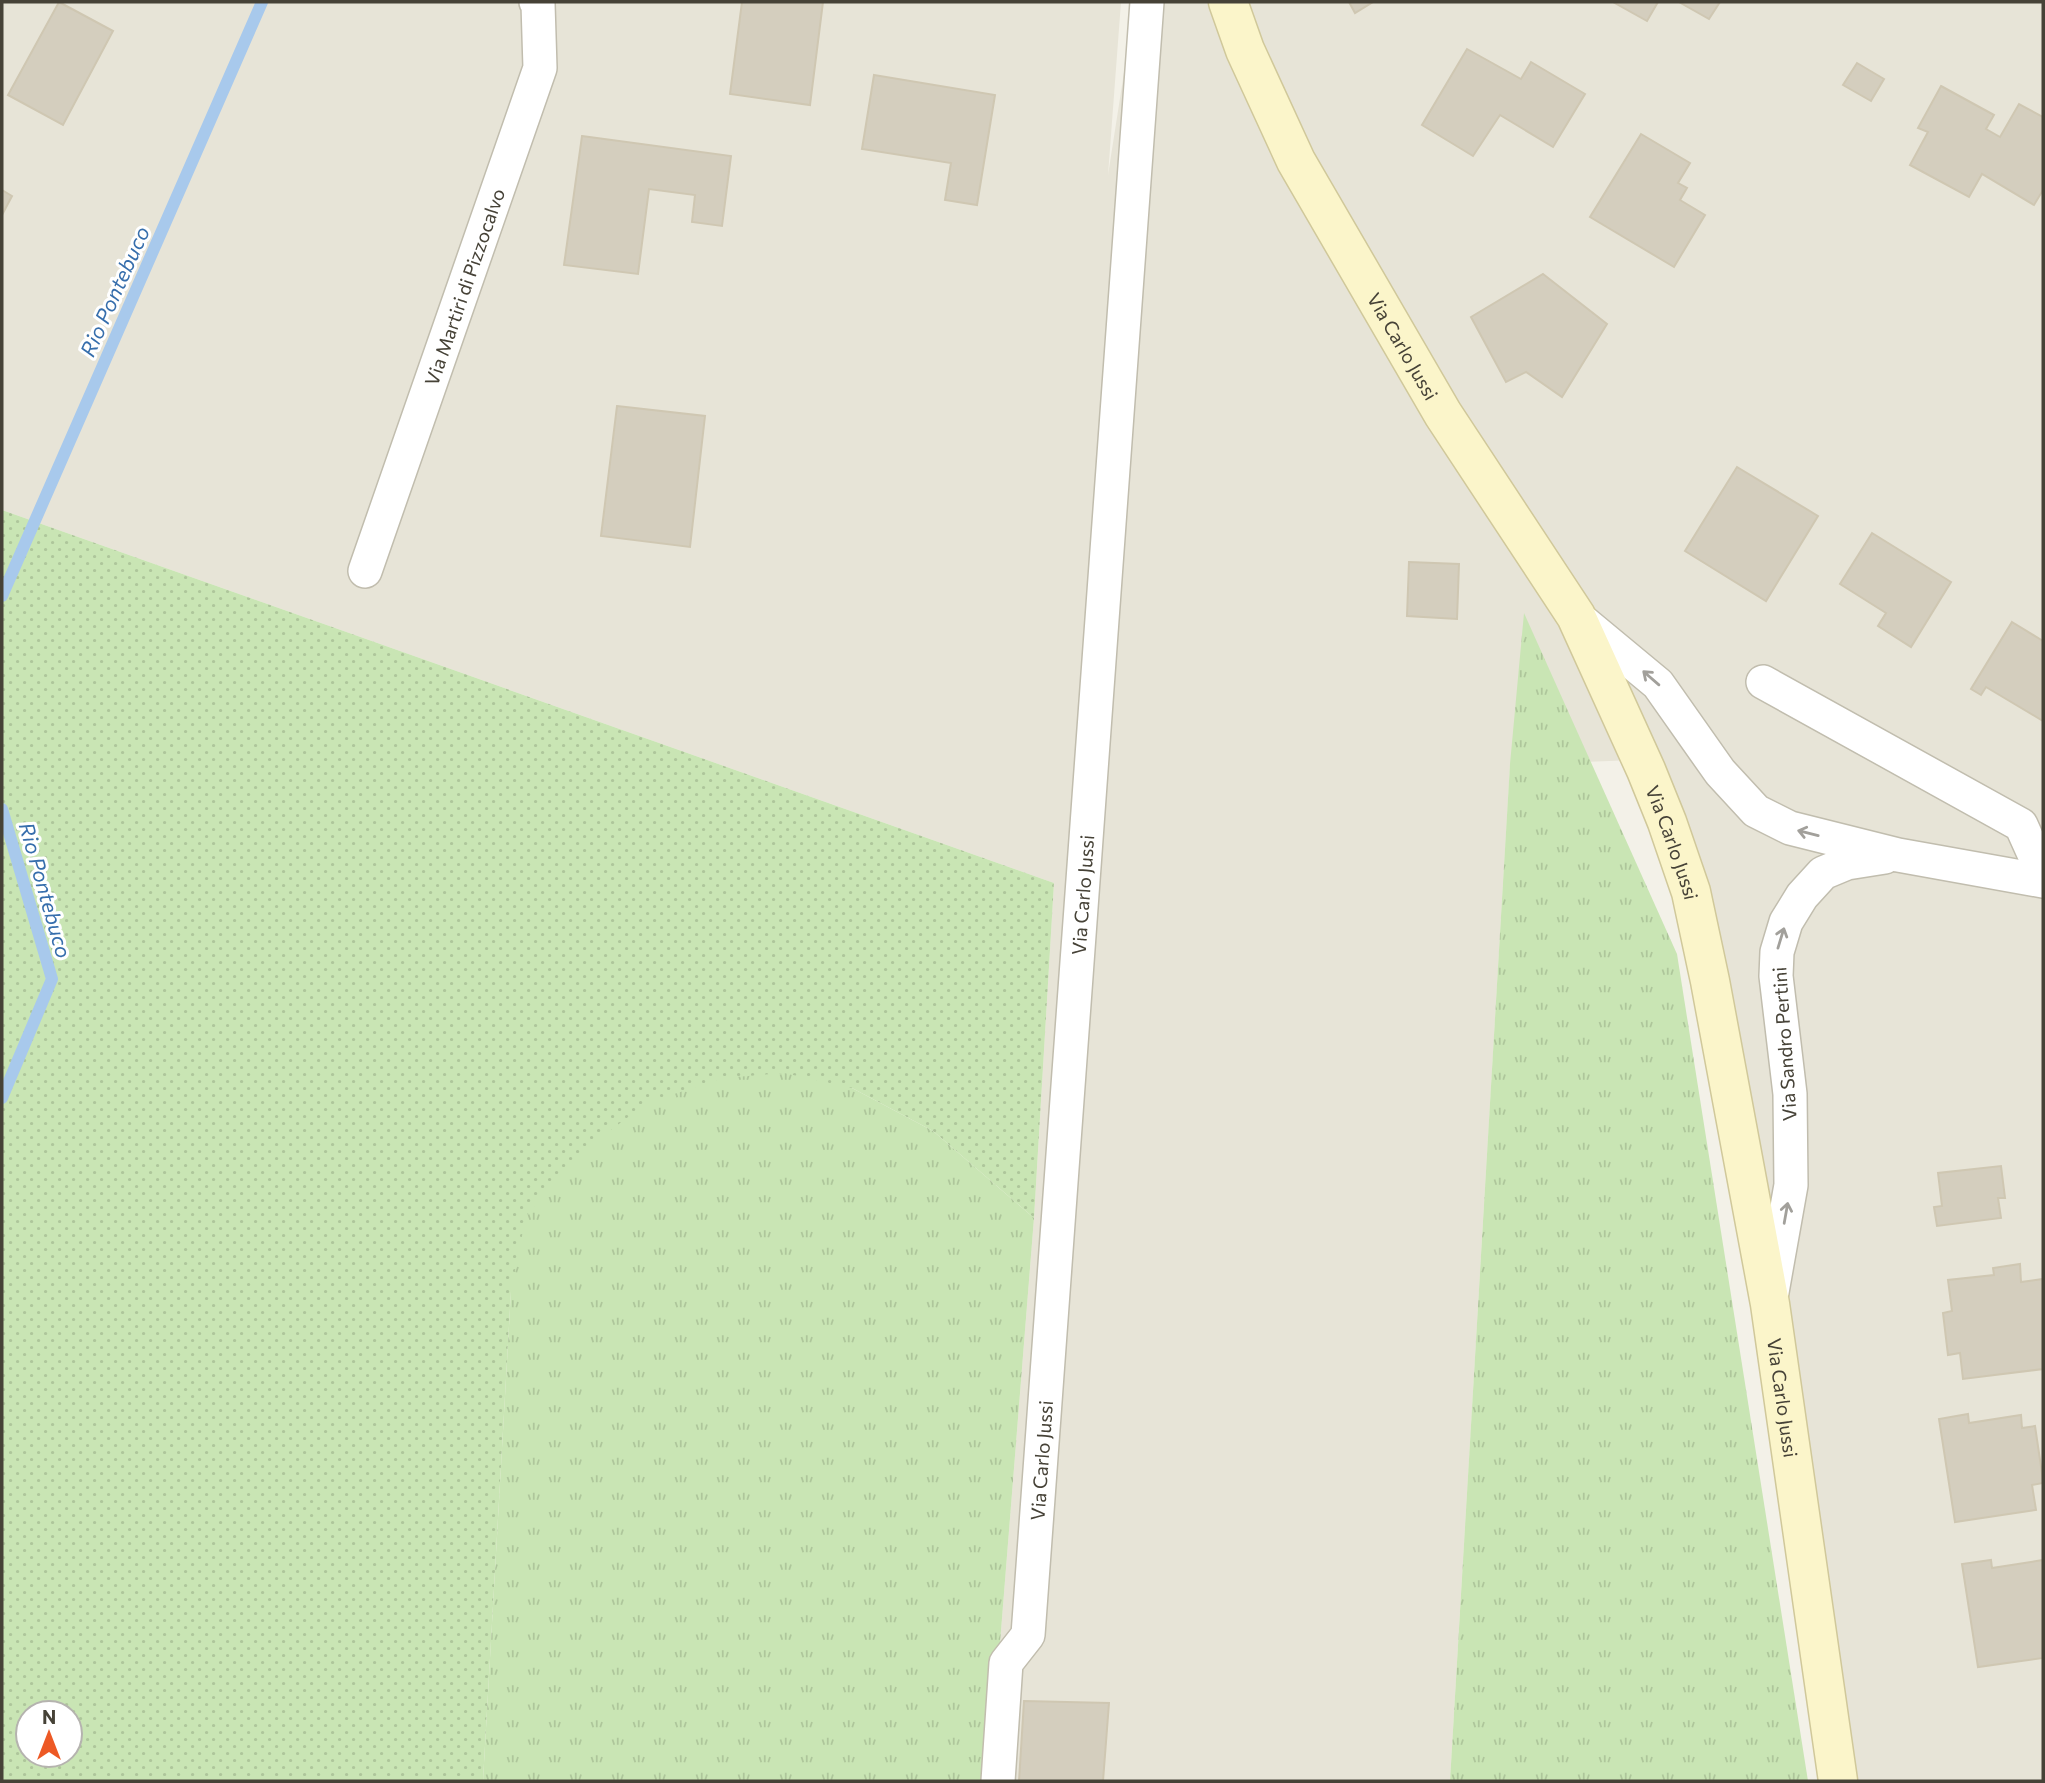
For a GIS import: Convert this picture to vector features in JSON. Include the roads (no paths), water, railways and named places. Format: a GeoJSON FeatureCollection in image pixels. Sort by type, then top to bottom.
{"type":"FeatureCollection","features":[{"type":"Feature","properties":{"kind":"street","name":"Via Martiri di Pizzocalvo"},"geometry":{"type":"LineString","coordinates":[[365,571],[540,68],[536,2]]}},
{"type":"Feature","properties":{"kind":"street","name":"Via Carlo Jussi"},"geometry":{"type":"LineString","coordinates":[[998,1781],[1006,1663],[1028,1635],[1147,2]]}},
{"type":"Feature","properties":{"kind":"street","name":"Via Carlo Jussi"},"geometry":{"type":"LineString","coordinates":[[1227,2],[1245,51],[1303,172],[1443,414],[1576,616],[1667,822],[1691,892],[1770,1304],[1838,1781]]}},
{"type":"Feature","properties":{"kind":"street","name":"Via Sandro Pertini"},"geometry":{"type":"LineString","coordinates":[[1576,616],[1658,684],[1720,772],[1756,811],[1790,828],[1898,855],[2043,881]]}},
{"type":"Feature","properties":{"kind":"street"},"geometry":{"type":"LineString","coordinates":[[1763,682],[2021,825],[2043,874]]}},
{"type":"Feature","properties":{"kind":"street","name":"Via Sandro Pertini"},"geometry":{"type":"LineString","coordinates":[[1770,1304],[1791,1185],[1790,1094],[1776,976],[1777,952],[1786,922],[1802,896],[1823,873],[1847,863],[1898,855]]}},
{"type":"Feature","properties":{"kind":"waterway","name":"Rio Pontebuco"},"geometry":{"type":"LineString","coordinates":[[2,596],[262,2]]}},
{"type":"Feature","properties":{"kind":"waterway","name":"Rio Pontebuco"},"geometry":{"type":"LineString","coordinates":[[2,809],[52,979],[2,1098]]}}]}
